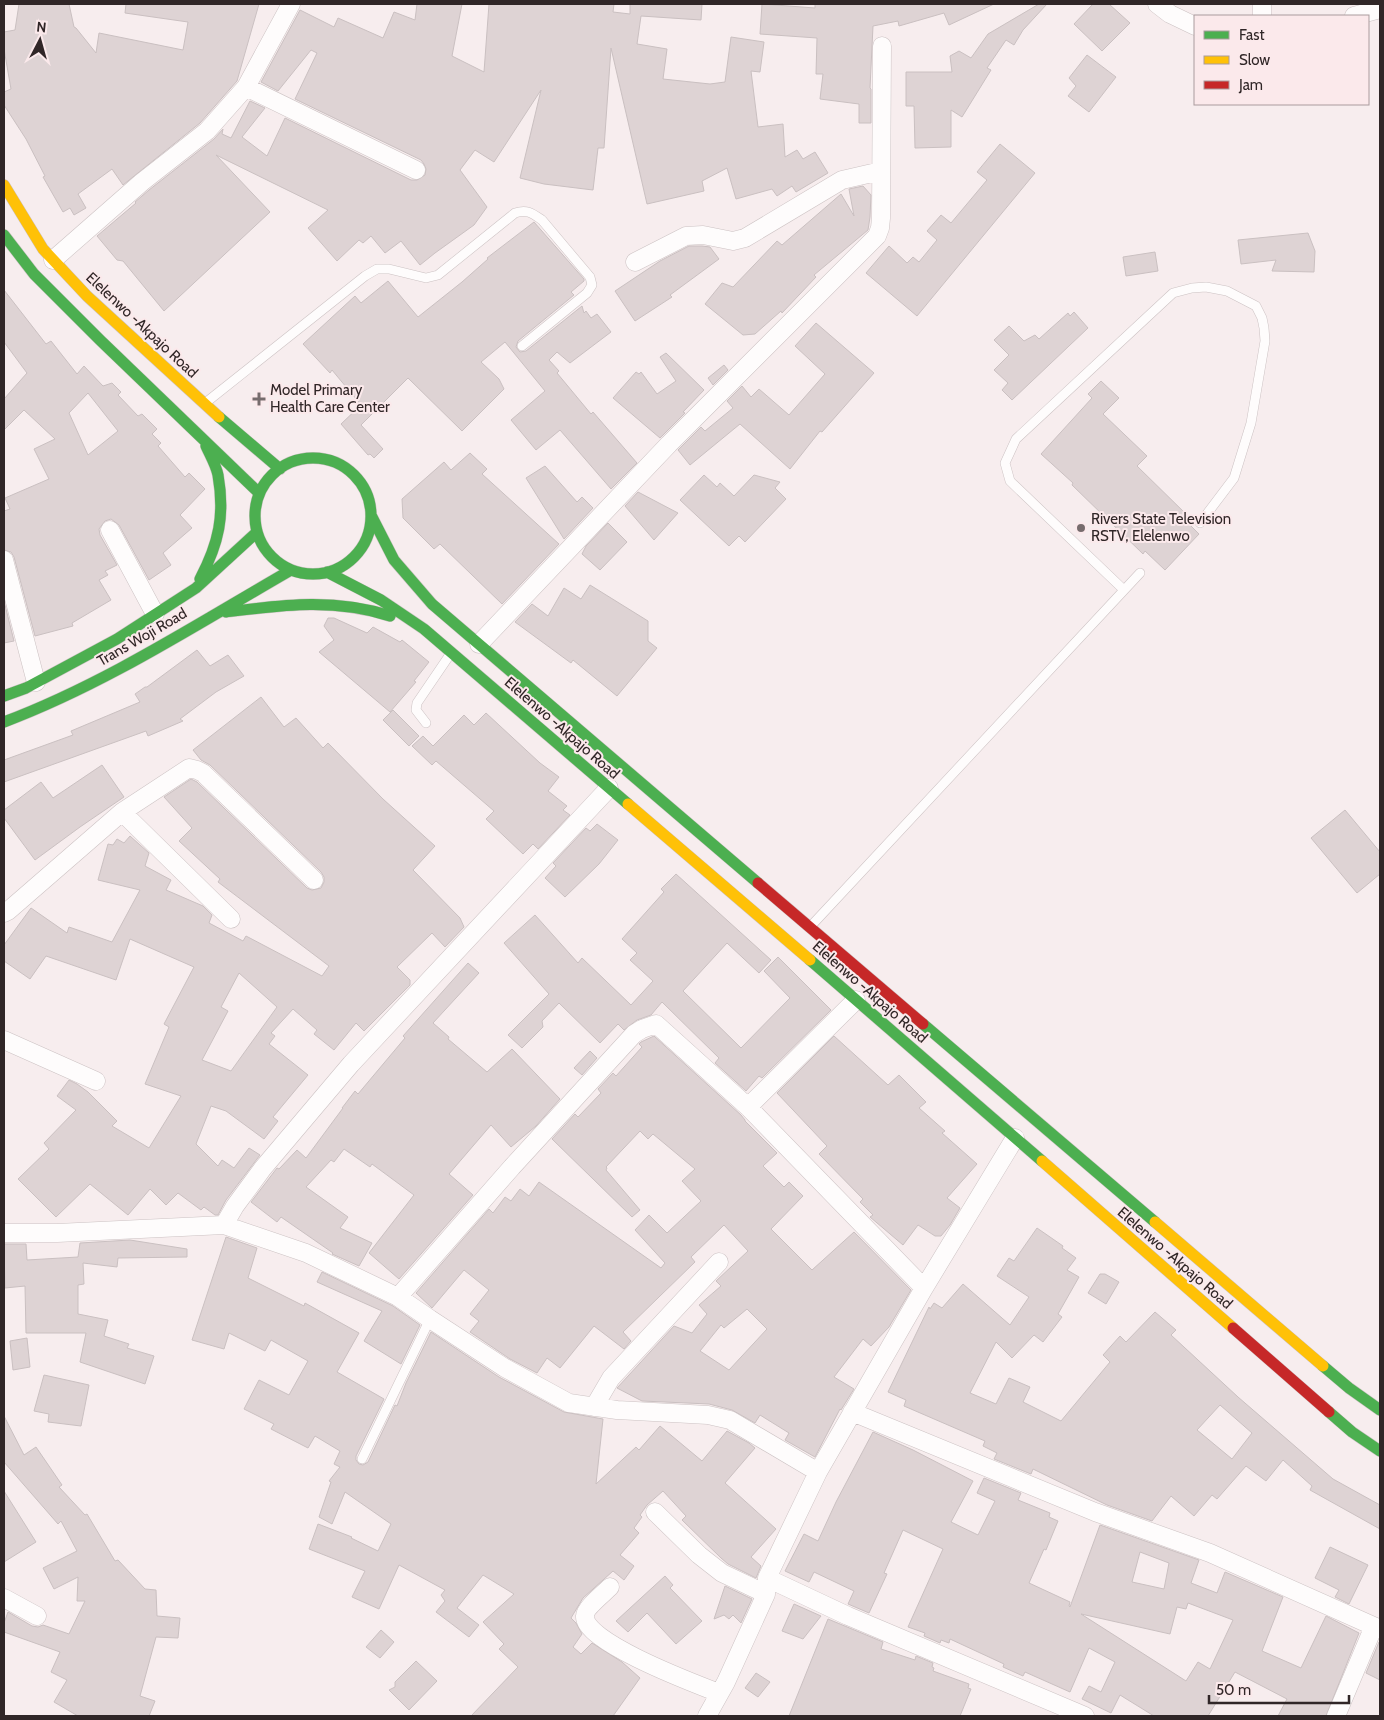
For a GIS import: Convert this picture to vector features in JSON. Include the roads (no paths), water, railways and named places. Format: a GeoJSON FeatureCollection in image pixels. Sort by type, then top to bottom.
{"type":"FeatureCollection","features":[{"type":"Feature","properties":{"kind":"main road","name":"Elelenwo -Akpajo Road"},"geometry":{"type":"LineString","coordinates":[[4,184],[43,249],[87,296],[204,404],[280,469]]}},
{"type":"Feature","properties":{"kind":"main road"},"geometry":{"type":"LineString","coordinates":[[5,239],[34,274],[203,440],[260,493]]}},
{"type":"Feature","properties":{"kind":"main road"},"geometry":{"type":"LineString","coordinates":[[196,588],[211,558],[221,523],[218,473],[203,440]]}},
{"type":"Feature","properties":{"kind":"main road"},"geometry":{"type":"LineString","coordinates":[[304,458],[324,459],[342,466],[358,478],[368,495],[372,515],[368,534],[359,552],[344,565],[328,572],[309,574],[291,570],[275,560],[263,546],[257,532],[255,510],[260,493],[270,477],[280,469],[285,465],[304,458]]}},
{"type":"Feature","properties":{"kind":"main road","name":"Elelenwo -Akpajo Road"},"geometry":{"type":"LineString","coordinates":[[372,515],[394,560],[432,604],[1349,1388],[1380,1410]]}},
{"type":"Feature","properties":{"kind":"main road","name":"Trans Woji Road"},"geometry":{"type":"LineString","coordinates":[[4,696],[26,688],[117,639],[196,588],[257,532]]}},
{"type":"Feature","properties":{"kind":"main road","name":"Trans Woji Road"},"geometry":{"type":"LineString","coordinates":[[4,722],[28,713],[105,677],[291,570]]}},
{"type":"Feature","properties":{"kind":"main road","name":"Elelenwo -Akpajo Road"},"geometry":{"type":"LineString","coordinates":[[328,572],[381,600],[424,630],[451,652],[1016,1138],[1352,1432],[1380,1451]]}},
{"type":"Feature","properties":{"kind":"main road"},"geometry":{"type":"LineString","coordinates":[[214,613],[288,604],[336,604],[375,610],[424,630]]}},
{"type":"Feature","properties":{"kind":"street"},"geometry":{"type":"LineString","coordinates":[[53,260],[142,182],[206,131],[246,87],[290,4]]}},
{"type":"Feature","properties":{"kind":"street"},"geometry":{"type":"LineString","coordinates":[[1157,4],[1170,14],[1194,26]]}},
{"type":"Feature","properties":{"kind":"street"},"geometry":{"type":"LineString","coordinates":[[1357,15],[1380,8]]}},
{"type":"Feature","properties":{"kind":"street"},"geometry":{"type":"LineString","coordinates":[[479,644],[669,444],[877,236],[881,218],[882,46]]}},
{"type":"Feature","properties":{"kind":"street"},"geometry":{"type":"LineString","coordinates":[[246,87],[416,170]]}},
{"type":"Feature","properties":{"kind":"street"},"geometry":{"type":"LineString","coordinates":[[635,262],[693,234],[734,241],[745,238],[842,180],[881,171]]}},
{"type":"Feature","properties":{"kind":"street"},"geometry":{"type":"LineString","coordinates":[[110,530],[155,614]]}},
{"type":"Feature","properties":{"kind":"street"},"geometry":{"type":"LineString","coordinates":[[4,560],[36,682]]}},
{"type":"Feature","properties":{"kind":"street"},"geometry":{"type":"LineString","coordinates":[[4,913],[122,812],[189,768],[197,770],[314,880]]}},
{"type":"Feature","properties":{"kind":"street"},"geometry":{"type":"LineString","coordinates":[[224,1225],[235,1206],[263,1168],[350,1064],[609,788]]}},
{"type":"Feature","properties":{"kind":"street"},"geometry":{"type":"LineString","coordinates":[[122,812],[231,919]]}},
{"type":"Feature","properties":{"kind":"street"},"geometry":{"type":"LineString","coordinates":[[748,1107],[856,1000]]}},
{"type":"Feature","properties":{"kind":"street"},"geometry":{"type":"LineString","coordinates":[[398,1296],[512,1167],[634,1034],[656,1024],[748,1107],[924,1288]]}},
{"type":"Feature","properties":{"kind":"street"},"geometry":{"type":"LineString","coordinates":[[4,1040],[96,1081]]}},
{"type":"Feature","properties":{"kind":"street"},"geometry":{"type":"LineString","coordinates":[[707,1716],[818,1472],[924,1288],[1016,1138]]}},
{"type":"Feature","properties":{"kind":"street"},"geometry":{"type":"LineString","coordinates":[[4,1233],[57,1233],[224,1225],[306,1253],[398,1296],[505,1368],[569,1403],[617,1410],[708,1415],[730,1420],[818,1472]]}},
{"type":"Feature","properties":{"kind":"street"},"geometry":{"type":"LineString","coordinates":[[594,1406],[611,1378],[719,1262]]}},
{"type":"Feature","properties":{"kind":"street"},"geometry":{"type":"LineString","coordinates":[[852,1412],[1095,1512],[1210,1553],[1377,1627],[1336,1716]]}},
{"type":"Feature","properties":{"kind":"street"},"geometry":{"type":"LineString","coordinates":[[655,1512],[722,1573],[767,1586],[848,1616],[1085,1716]]}},
{"type":"Feature","properties":{"kind":"street"},"geometry":{"type":"LineString","coordinates":[[610,1587],[586,1611],[584,1618],[588,1628],[637,1659],[719,1693]]}},
{"type":"Feature","properties":{"kind":"street"},"geometry":{"type":"LineString","coordinates":[[4,1598],[37,1616]]}},
{"type":"Feature","properties":{"kind":"lane"},"geometry":{"type":"LineString","coordinates":[[204,404],[365,276],[377,269],[389,269],[426,278],[438,274],[515,213],[523,210],[532,213],[542,220],[590,277],[592,285],[587,293],[522,346]]}},
{"type":"Feature","properties":{"kind":"lane"},"geometry":{"type":"LineString","coordinates":[[1124,590],[1010,481],[1004,463],[1016,439],[1172,293],[1206,287],[1227,291],[1256,306],[1262,318],[1265,341],[1251,423],[1234,478],[1200,523]]}},
{"type":"Feature","properties":{"kind":"lane"},"geometry":{"type":"LineString","coordinates":[[809,927],[1140,573]]}},
{"type":"Feature","properties":{"kind":"lane"},"geometry":{"type":"LineString","coordinates":[[426,723],[416,710],[417,703],[451,652]]}},
{"type":"Feature","properties":{"kind":"lane"},"geometry":{"type":"LineString","coordinates":[[362,1459],[430,1319]]}},
{"type":"Feature","properties":{"kind":"place","name":"Model Primary Health Care Center"},"geometry":{"type":"Point","coordinates":[259,399]}},
{"type":"Feature","properties":{"kind":"place","name":"Rivers State Television RSTV, Elelenwo"},"geometry":{"type":"Point","coordinates":[1081,528]}}]}
